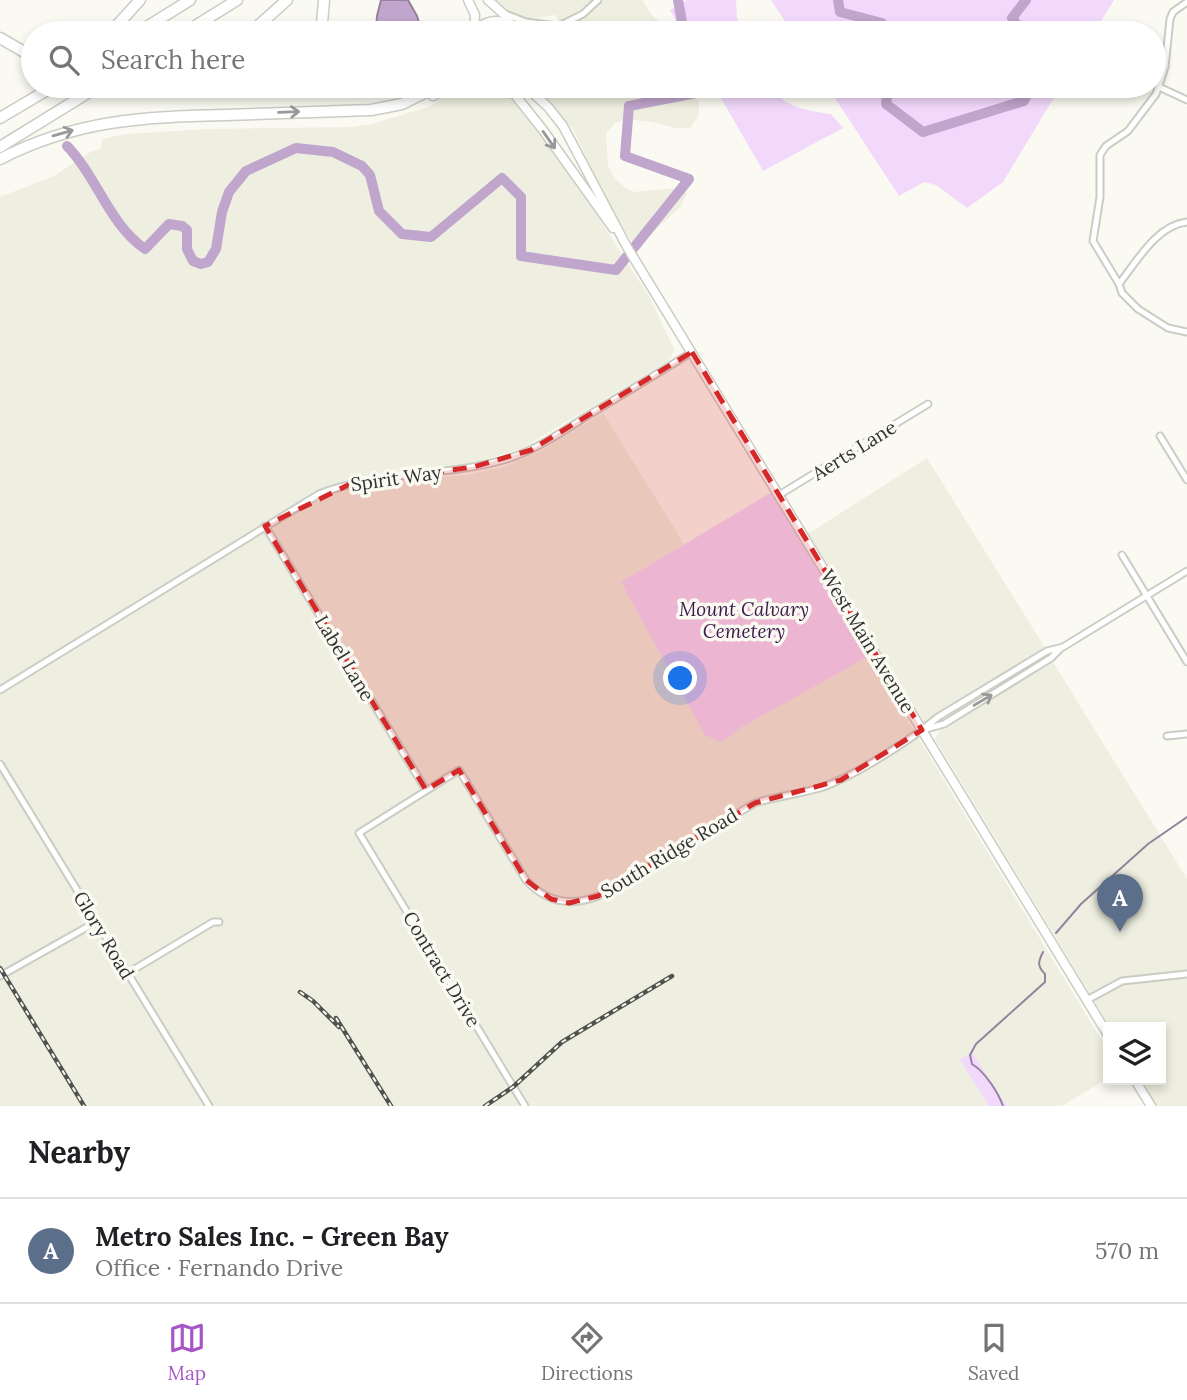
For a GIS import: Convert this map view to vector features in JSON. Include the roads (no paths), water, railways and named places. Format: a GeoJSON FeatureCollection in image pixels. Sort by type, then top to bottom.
{"type":"FeatureCollection","features":[{"type":"Feature","properties":{"kind":"highway"},"geometry":{"type":"LineString","coordinates":[[121,21],[141,0]]}},
{"type":"Feature","properties":{"kind":"highway"},"geometry":{"type":"LineString","coordinates":[[156,21],[190,0]]}},
{"type":"Feature","properties":{"kind":"highway"},"geometry":{"type":"LineString","coordinates":[[203,21],[237,0]]}},
{"type":"Feature","properties":{"kind":"highway"},"geometry":{"type":"LineString","coordinates":[[263,21],[287,0]]}},
{"type":"Feature","properties":{"kind":"highway"},"geometry":{"type":"LineString","coordinates":[[321,21],[324,0]]}},
{"type":"Feature","properties":{"kind":"highway"},"geometry":{"type":"LineString","coordinates":[[0,37],[21,50]]}},
{"type":"Feature","properties":{"kind":"highway"},"geometry":{"type":"LineString","coordinates":[[13,110],[28,98]]}},
{"type":"Feature","properties":{"kind":"highway"},"geometry":{"type":"LineString","coordinates":[[0,118],[34,98]]}},
{"type":"Feature","properties":{"kind":"highway"},"geometry":{"type":"LineString","coordinates":[[0,146],[79,98]]}},
{"type":"Feature","properties":{"kind":"highway"},"geometry":{"type":"LineString","coordinates":[[0,159],[52,136],[106,122],[160,116],[371,110],[420,98]]}},
{"type":"Feature","properties":{"kind":"main road"},"geometry":{"type":"LineString","coordinates":[[468,0],[475,21]]}},
{"type":"Feature","properties":{"kind":"main road"},"geometry":{"type":"LineString","coordinates":[[488,0],[508,21]]}},
{"type":"Feature","properties":{"kind":"main road","name":"West Main Avenue"},"geometry":{"type":"LineString","coordinates":[[518,98],[627,247]]}},
{"type":"Feature","properties":{"kind":"main road","name":"West Main Avenue"},"geometry":{"type":"LineString","coordinates":[[538,98],[569,135],[627,247],[1103,1027]]}},
{"type":"Feature","properties":{"kind":"main road"},"geometry":{"type":"LineString","coordinates":[[1138,1085],[1151,1106]]}},
{"type":"Feature","properties":{"kind":"street"},"geometry":{"type":"LineString","coordinates":[[567,21],[586,12],[598,0]]}},
{"type":"Feature","properties":{"kind":"street"},"geometry":{"type":"LineString","coordinates":[[1166,57],[1170,19],[1173,12],[1187,2]]}},
{"type":"Feature","properties":{"kind":"street"},"geometry":{"type":"LineString","coordinates":[[501,12],[525,21]]}},
{"type":"Feature","properties":{"kind":"street"},"geometry":{"type":"LineString","coordinates":[[1166,90],[1187,100]]}},
{"type":"Feature","properties":{"kind":"street"},"geometry":{"type":"LineString","coordinates":[[1153,98],[1128,131],[1106,146],[1100,155],[1100,197],[1093,241],[1122,293],[1138,309],[1168,328],[1187,332]]}},
{"type":"Feature","properties":{"kind":"street"},"geometry":{"type":"LineString","coordinates":[[1119,284],[1162,233],[1175,223],[1187,222]]}},
{"type":"Feature","properties":{"kind":"street","name":"Spirit Way"},"geometry":{"type":"LineString","coordinates":[[0,690],[312,498],[350,484],[474,467],[531,450],[692,352]]}},
{"type":"Feature","properties":{"kind":"street","name":"Aerts Lane"},"geometry":{"type":"LineString","coordinates":[[779,495],[928,404]]}},
{"type":"Feature","properties":{"kind":"street"},"geometry":{"type":"LineString","coordinates":[[1160,436],[1187,480]]}},
{"type":"Feature","properties":{"kind":"street","name":"Label Lane"},"geometry":{"type":"LineString","coordinates":[[265,526],[426,790]]}},
{"type":"Feature","properties":{"kind":"street"},"geometry":{"type":"LineString","coordinates":[[1122,555],[1187,662]]}},
{"type":"Feature","properties":{"kind":"street","name":"South Ridge Road"},"geometry":{"type":"LineString","coordinates":[[359,833],[459,770],[526,880],[551,900],[584,902],[755,803],[841,780],[1047,651],[1063,647],[1187,571]]}},
{"type":"Feature","properties":{"kind":"street"},"geometry":{"type":"LineString","coordinates":[[1167,736],[1187,734]]}},
{"type":"Feature","properties":{"kind":"street","name":"Glory Road"},"geometry":{"type":"LineString","coordinates":[[0,764],[209,1106]]}},
{"type":"Feature","properties":{"kind":"street","name":"Contract Drive"},"geometry":{"type":"LineString","coordinates":[[359,833],[525,1106]]}},
{"type":"Feature","properties":{"kind":"street"},"geometry":{"type":"LineString","coordinates":[[0,976],[96,922]]}},
{"type":"Feature","properties":{"kind":"street"},"geometry":{"type":"LineString","coordinates":[[128,973],[213,922],[219,922]]}},
{"type":"Feature","properties":{"kind":"street"},"geometry":{"type":"LineString","coordinates":[[1087,1000],[1122,981],[1187,974]]}},
{"type":"Feature","properties":{"kind":"waterway"},"geometry":{"type":"LineString","coordinates":[[678,0],[682,21]]}},
{"type":"Feature","properties":{"kind":"waterway"},"geometry":{"type":"LineString","coordinates":[[838,0],[840,12],[874,21]]}},
{"type":"Feature","properties":{"kind":"waterway"},"geometry":{"type":"LineString","coordinates":[[1014,21],[1012,18],[1026,0]]}},
{"type":"Feature","properties":{"kind":"waterway"},"geometry":{"type":"LineString","coordinates":[[67,146],[87,172],[112,214],[133,239],[145,249],[169,224],[182,226],[187,230],[187,249],[193,261],[201,264],[208,262],[216,249],[222,212],[229,192],[246,171],[296,148],[333,152],[362,166],[370,175],[379,211],[402,234],[431,237],[502,178],[521,197],[521,256],[616,270],[689,179],[625,156],[629,106],[670,98]]}},
{"type":"Feature","properties":{"kind":"waterway"},"geometry":{"type":"LineString","coordinates":[[887,98],[886,104],[923,132],[1024,101],[1025,98]]}},
{"type":"Feature","properties":{"kind":"waterway"},"geometry":{"type":"LineString","coordinates":[[1056,933],[1081,904],[1148,844],[1187,817]]}},
{"type":"Feature","properties":{"kind":"waterway"},"geometry":{"type":"LineString","coordinates":[[1003,1106],[982,1072],[972,1064],[970,1055],[976,1044],[1045,982],[1045,974],[1039,964],[1043,952]]}},
{"type":"Feature","properties":{"kind":"railway"},"geometry":{"type":"LineString","coordinates":[[0,968],[84,1106]]}},
{"type":"Feature","properties":{"kind":"railway"},"geometry":{"type":"LineString","coordinates":[[485,1106],[513,1087],[562,1042],[672,976]]}},
{"type":"Feature","properties":{"kind":"railway"},"geometry":{"type":"LineString","coordinates":[[300,992],[339,1027]]}},
{"type":"Feature","properties":{"kind":"railway"},"geometry":{"type":"LineString","coordinates":[[336,1018],[391,1106]]}},
{"type":"Feature","properties":{"kind":"place","name":"Metro Sales Inc. - Green Bay"},"geometry":{"type":"Point","coordinates":[1120,932]}},
{"type":"Feature","properties":{"kind":"park label","name":"Mount Calvary Cemetery"},"geometry":{"type":"Point","coordinates":[744,620]}}]}
